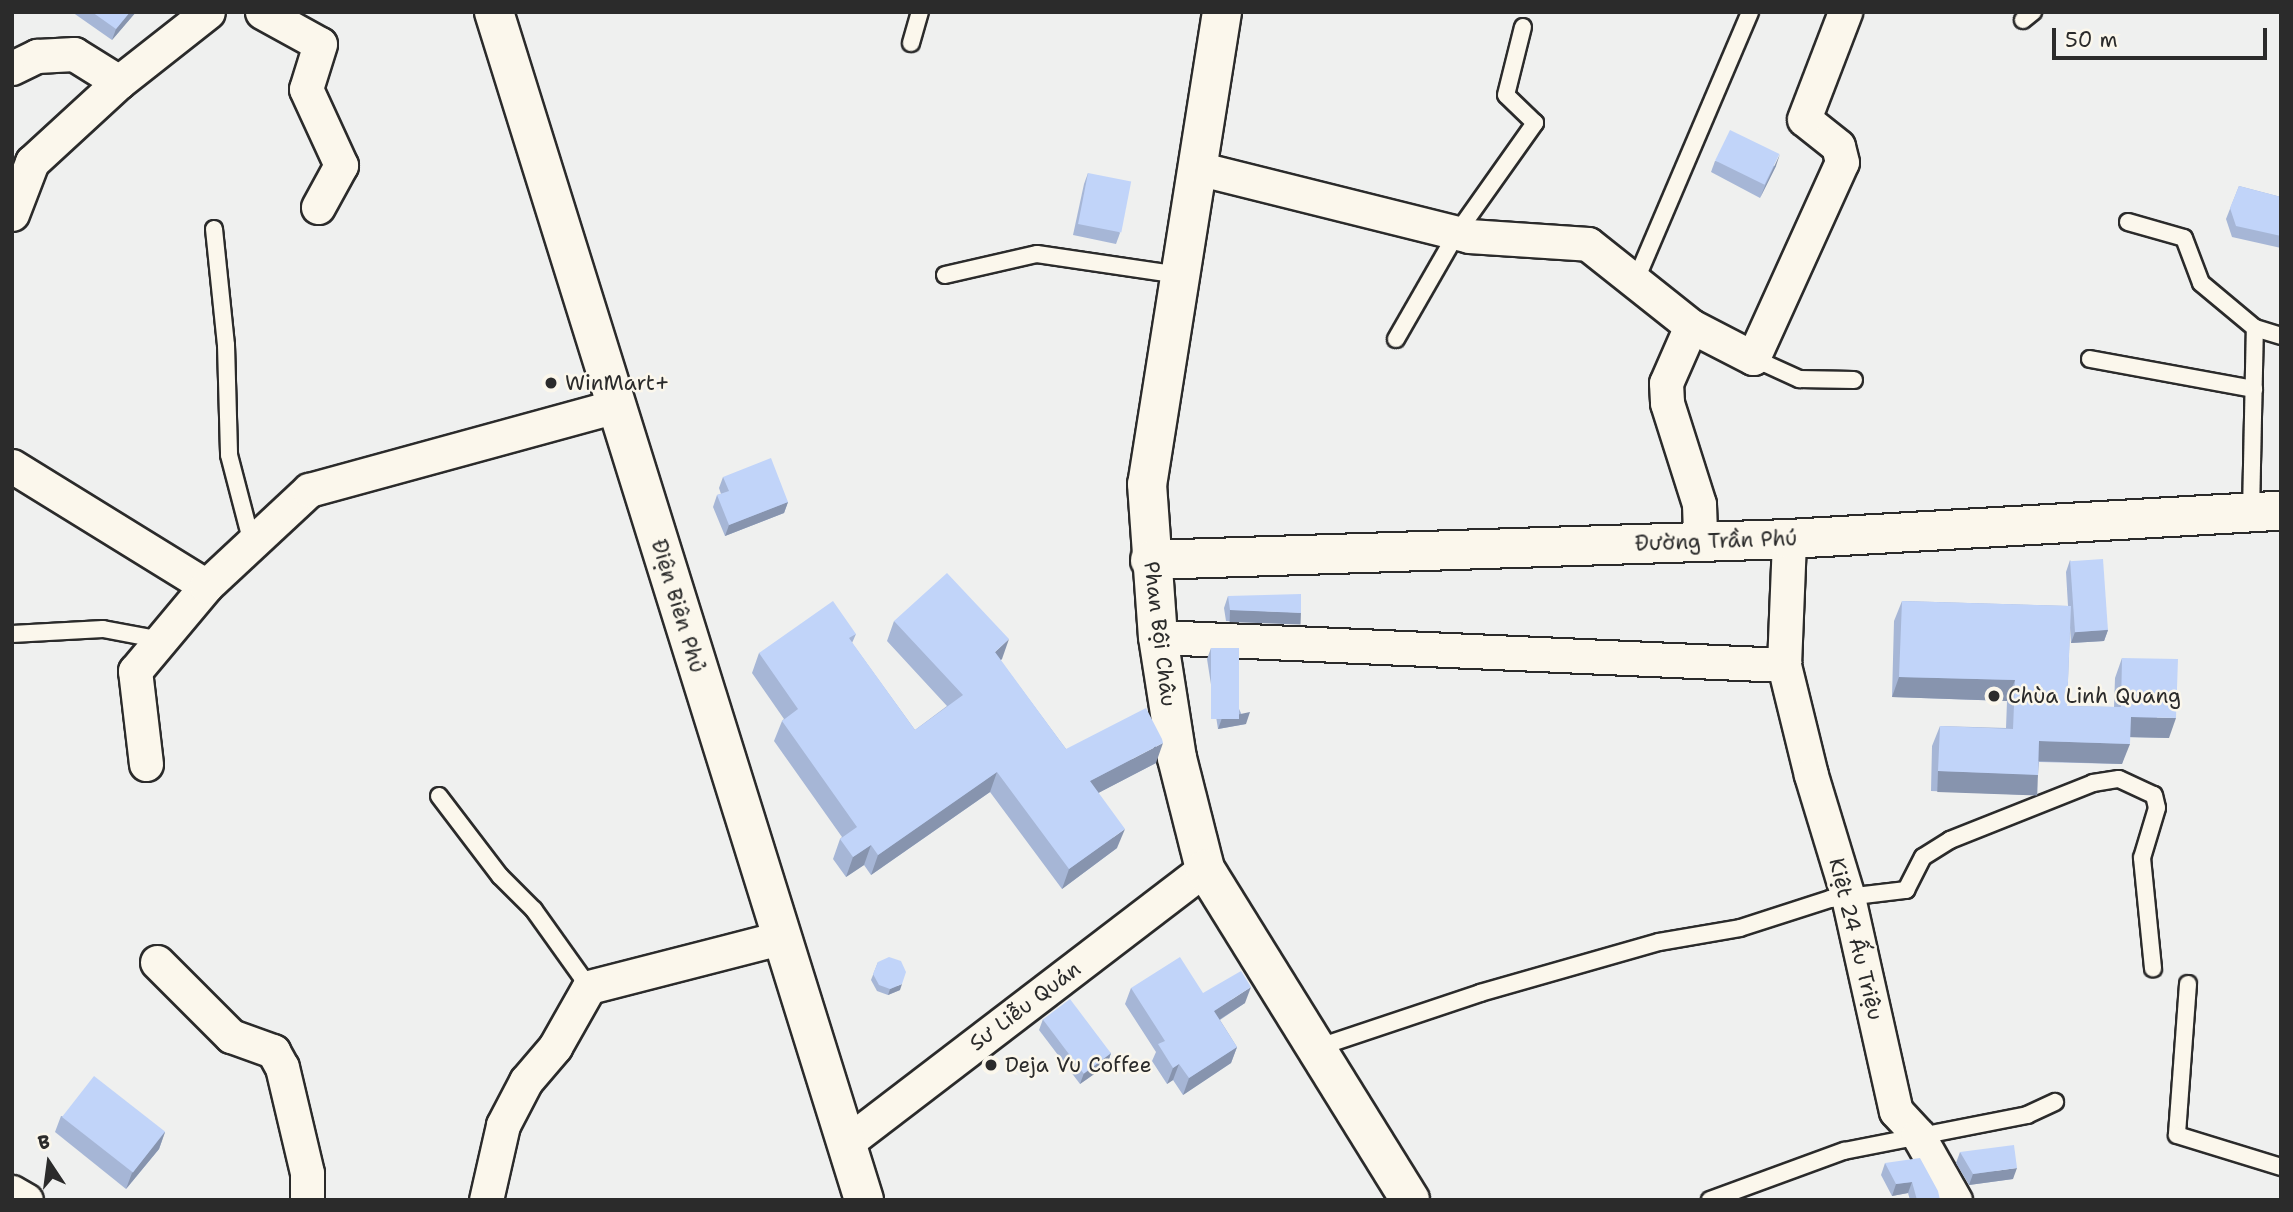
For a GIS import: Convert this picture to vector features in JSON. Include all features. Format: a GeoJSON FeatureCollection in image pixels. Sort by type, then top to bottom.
{"type":"FeatureCollection","features":[{"type":"Feature","properties":{"kind":"street"},"geometry":{"type":"LineString","coordinates":[[12,214],[32,162],[119,82],[208,12]]}},
{"type":"Feature","properties":{"kind":"street"},"geometry":{"type":"LineString","coordinates":[[262,12],[320,44],[306,89],[341,165],[318,207]]}},
{"type":"Feature","properties":{"kind":"street","name":"Điện Biên Phủ"},"geometry":{"type":"LineString","coordinates":[[494,12],[780,938],[864,1200]]}},
{"type":"Feature","properties":{"kind":"street","name":"Phan Bội Châu"},"geometry":{"type":"LineString","coordinates":[[1222,12],[1147,484],[1150,561],[1158,636],[1177,758],[1205,869],[1410,1200]]}},
{"type":"Feature","properties":{"kind":"street"},"geometry":{"type":"LineString","coordinates":[[1197,168],[1457,233],[1588,244],[1691,326],[1754,358],[1842,162],[1838,146],[1804,118],[1845,12]]}},
{"type":"Feature","properties":{"kind":"street"},"geometry":{"type":"LineString","coordinates":[[12,68],[37,56],[74,54],[119,82]]}},
{"type":"Feature","properties":{"kind":"street"},"geometry":{"type":"LineString","coordinates":[[1691,326],[1666,383],[1667,403],[1699,504],[1700,542]]}},
{"type":"Feature","properties":{"kind":"street"},"geometry":{"type":"LineString","coordinates":[[146,764],[135,671],[206,586],[309,491],[617,406]]}},
{"type":"Feature","properties":{"kind":"street"},"geometry":{"type":"LineString","coordinates":[[12,466],[206,586]]}},
{"type":"Feature","properties":{"kind":"street","name":"Đường Trần Phú"},"geometry":{"type":"LineString","coordinates":[[1150,561],[1789,539],[2266,512]]}},
{"type":"Feature","properties":{"kind":"street","name":"Kiệt 24 Ấu Triệu"},"geometry":{"type":"LineString","coordinates":[[1789,539],[1784,665],[1811,775],[1848,897],[1896,1111],[1918,1135],[1955,1200]]}},
{"type":"Feature","properties":{"kind":"street"},"geometry":{"type":"LineString","coordinates":[[1158,636],[1784,665]]}},
{"type":"Feature","properties":{"kind":"street","name":"Sư Liễu Quán"},"geometry":{"type":"LineString","coordinates":[[846,1143],[1205,869]]}},
{"type":"Feature","properties":{"kind":"street"},"geometry":{"type":"LineString","coordinates":[[486,1200],[503,1125],[526,1081],[555,1046],[589,987],[780,938]]}},
{"type":"Feature","properties":{"kind":"street"},"geometry":{"type":"LineString","coordinates":[[157,962],[231,1036],[273,1051],[282,1067],[307,1173],[307,1200]]}},
{"type":"Feature","properties":{"kind":"street"},"geometry":{"type":"LineString","coordinates":[[12,1192],[26,1200]]}},
{"type":"Feature","properties":{"kind":"lane"},"geometry":{"type":"LineString","coordinates":[[911,43],[920,12]]}},
{"type":"Feature","properties":{"kind":"lane"},"geometry":{"type":"LineString","coordinates":[[1635,282],[1750,12]]}},
{"type":"Feature","properties":{"kind":"lane"},"geometry":{"type":"LineString","coordinates":[[1396,339],[1457,233],[1535,123],[1506,95],[1523,27]]}},
{"type":"Feature","properties":{"kind":"lane"},"geometry":{"type":"LineString","coordinates":[[2128,222],[2183,238],[2201,283],[2255,328],[2281,336]]}},
{"type":"Feature","properties":{"kind":"lane"},"geometry":{"type":"LineString","coordinates":[[214,229],[226,345],[229,455],[253,543]]}},
{"type":"Feature","properties":{"kind":"lane"},"geometry":{"type":"LineString","coordinates":[[945,275],[1037,254],[1179,275]]}},
{"type":"Feature","properties":{"kind":"lane"},"geometry":{"type":"LineString","coordinates":[[2255,328],[2254,390],[2266,512]]}},
{"type":"Feature","properties":{"kind":"lane"},"geometry":{"type":"LineString","coordinates":[[1754,358],[1799,379],[1854,380]]}},
{"type":"Feature","properties":{"kind":"lane"},"geometry":{"type":"LineString","coordinates":[[2090,359],[2254,390]]}},
{"type":"Feature","properties":{"kind":"lane"},"geometry":{"type":"LineString","coordinates":[[12,634],[103,629],[161,640]]}},
{"type":"Feature","properties":{"kind":"lane"},"geometry":{"type":"LineString","coordinates":[[1316,1048],[1506,985],[1659,942],[1740,928],[1848,897],[1906,890],[1923,857],[1950,840],[2093,783],[2119,779],[2154,795],[2157,808],[2142,858],[2153,968]]}},
{"type":"Feature","properties":{"kind":"lane"},"geometry":{"type":"LineString","coordinates":[[439,796],[500,876],[534,910],[589,987]]}},
{"type":"Feature","properties":{"kind":"lane"},"geometry":{"type":"LineString","coordinates":[[2188,984],[2177,1135],[2281,1167]]}},
{"type":"Feature","properties":{"kind":"lane"},"geometry":{"type":"LineString","coordinates":[[1710,1200],[1844,1151],[2027,1115],[2055,1102]]}},
{"type":"Feature","properties":{"kind":"building"},"geometry":{"type":"Polygon","coordinates":[[[92,12],[130,12],[116,29],[92,12]]]}},
{"type":"Feature","properties":{"kind":"building"},"geometry":{"type":"Polygon","coordinates":[[[1730,130],[1779,154],[1765,185],[1715,161],[1730,130]]]}},
{"type":"Feature","properties":{"kind":"building"},"geometry":{"type":"Polygon","coordinates":[[[1088,173],[1131,181],[1121,232],[1078,224],[1088,173]]]}},
{"type":"Feature","properties":{"kind":"building"},"geometry":{"type":"Polygon","coordinates":[[[2239,186],[2281,197],[2281,236],[2236,226],[2230,208],[2239,186]]]}},
{"type":"Feature","properties":{"kind":"building"},"geometry":{"type":"Polygon","coordinates":[[[771,458],[788,502],[729,525],[717,495],[729,491],[723,477],[771,458]]]}},
{"type":"Feature","properties":{"kind":"building"},"geometry":{"type":"Polygon","coordinates":[[[2103,559],[2108,630],[2075,632],[2070,561],[2103,559]]]}},
{"type":"Feature","properties":{"kind":"building"},"geometry":{"type":"Polygon","coordinates":[[[947,573],[1009,639],[995,652],[1066,749],[1146,708],[1162,739],[1163,743],[1090,781],[1125,829],[1069,869],[997,772],[878,855],[871,845],[853,857],[840,839],[857,827],[782,721],[798,709],[759,653],[833,601],[856,634],[849,638],[915,730],[963,695],[894,621],[947,573]]]}},
{"type":"Feature","properties":{"kind":"building"},"geometry":{"type":"Polygon","coordinates":[[[1301,594],[1301,613],[1230,610],[1228,596],[1301,594]]]}},
{"type":"Feature","properties":{"kind":"building"},"geometry":{"type":"Polygon","coordinates":[[[1902,601],[2071,606],[2067,706],[2121,707],[2122,658],[2178,659],[2176,718],[2131,717],[2130,744],[2039,741],[2038,775],[1938,771],[1940,726],[2013,729],[2015,680],[1899,677],[1902,601]]]}},
{"type":"Feature","properties":{"kind":"building"},"geometry":{"type":"Polygon","coordinates":[[[1211,648],[1239,648],[1239,719],[1211,719],[1211,648]]]}},
{"type":"Feature","properties":{"kind":"building"},"geometry":{"type":"Polygon","coordinates":[[[889,957],[901,961],[906,972],[902,984],[890,989],[879,985],[873,974],[878,962],[889,957]]]}},
{"type":"Feature","properties":{"kind":"building"},"geometry":{"type":"Polygon","coordinates":[[[1180,957],[1203,993],[1241,971],[1251,987],[1214,1011],[1237,1047],[1189,1078],[1179,1064],[1173,1068],[1158,1044],[1165,1041],[1131,988],[1180,957]]]}},
{"type":"Feature","properties":{"kind":"building"},"geometry":{"type":"Polygon","coordinates":[[[1070,999],[1111,1053],[1084,1074],[1043,1019],[1070,999]]]}},
{"type":"Feature","properties":{"kind":"building"},"geometry":{"type":"Polygon","coordinates":[[[94,1076],[165,1131],[133,1172],[62,1117],[94,1076]]]}},
{"type":"Feature","properties":{"kind":"building"},"geometry":{"type":"Polygon","coordinates":[[[2014,1145],[2017,1168],[1973,1174],[1960,1152],[2014,1145]]]}},
{"type":"Feature","properties":{"kind":"building"},"geometry":{"type":"Polygon","coordinates":[[[1920,1158],[1940,1200],[1917,1200],[1912,1182],[1896,1184],[1885,1163],[1920,1158]]]}},
{"type":"Feature","properties":{"kind":"place","name":"WinMart+"},"geometry":{"type":"Point","coordinates":[551,383]}},
{"type":"Feature","properties":{"kind":"place","name":"Chùa Linh Quang"},"geometry":{"type":"Point","coordinates":[1994,696]}},
{"type":"Feature","properties":{"kind":"place","name":"Deja Vu Coffee"},"geometry":{"type":"Point","coordinates":[991,1065]}}]}
